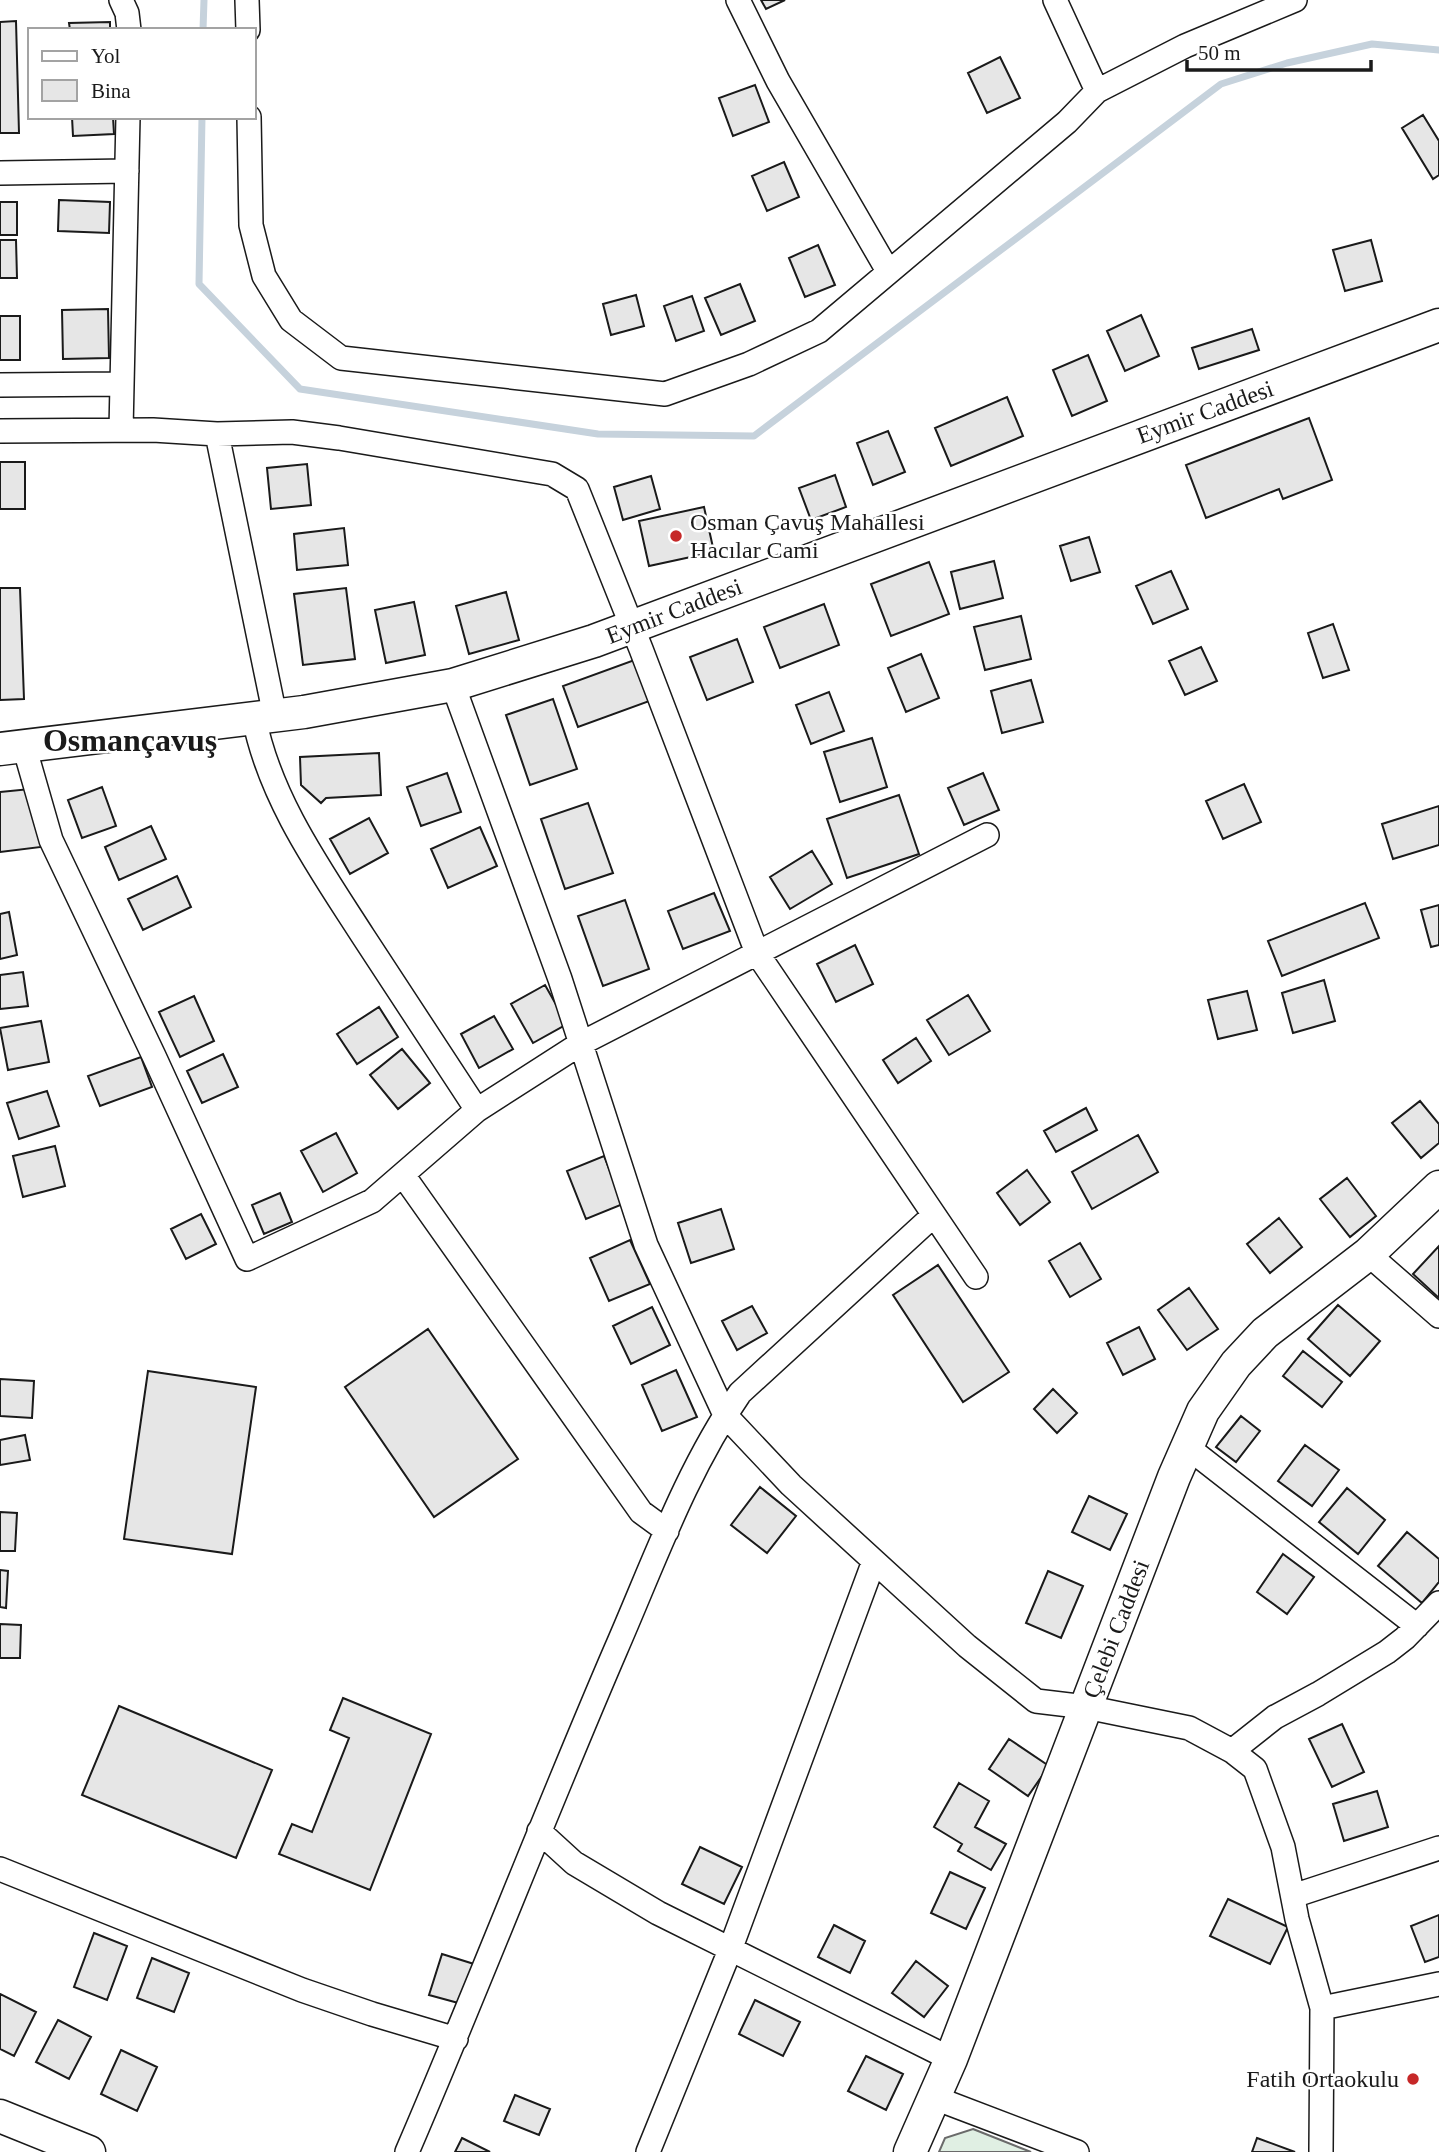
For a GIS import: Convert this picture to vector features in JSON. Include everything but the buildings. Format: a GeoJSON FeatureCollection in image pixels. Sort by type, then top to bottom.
{"type":"FeatureCollection","features":[{"type":"Feature","properties":{"kind":"main road","name":"Eymir Caddesi"},"geometry":{"type":"LineString","coordinates":[[12,748],[265,717],[453,685],[632,627],[1439,325]]}},
{"type":"Feature","properties":{"kind":"main road","name":"Çelebi Caddesi"},"geometry":{"type":"LineString","coordinates":[[910,2152],[951,2059],[1186,1446],[1203,1411],[1236,1364],[1265,1333],[1367,1254],[1439,1187]]}},
{"type":"Feature","properties":{"kind":"main road"},"geometry":{"type":"LineString","coordinates":[[0,2116],[89,2152]]}},
{"type":"Feature","properties":{"kind":"street"},"geometry":{"type":"LineString","coordinates":[[247,0],[248,28]]}},
{"type":"Feature","properties":{"kind":"street"},"geometry":{"type":"LineString","coordinates":[[738,0],[779,81],[888,271]]}},
{"type":"Feature","properties":{"kind":"street"},"geometry":{"type":"LineString","coordinates":[[1055,0],[1097,91]]}},
{"type":"Feature","properties":{"kind":"street"},"geometry":{"type":"LineString","coordinates":[[249,119],[251,225],[264,276],[291,320],[341,358],[666,394],[749,364],[819,331],[1067,122],[1097,91],[1185,46],[1295,0]]}},
{"type":"Feature","properties":{"kind":"street"},"geometry":{"type":"LineString","coordinates":[[121,430],[128,119]]}},
{"type":"Feature","properties":{"kind":"street"},"geometry":{"type":"LineString","coordinates":[[0,173],[127,171]]}},
{"type":"Feature","properties":{"kind":"street"},"geometry":{"type":"LineString","coordinates":[[0,386],[122,384]]}},
{"type":"Feature","properties":{"kind":"street"},"geometry":{"type":"LineString","coordinates":[[0,431],[153,430],[217,434],[292,432],[552,474],[577,489],[757,953],[976,1277]]}},
{"type":"Feature","properties":{"kind":"street"},"geometry":{"type":"LineString","coordinates":[[217,434],[265,717],[258,741],[279,794],[307,850],[477,1110]]}},
{"type":"Feature","properties":{"kind":"street"},"geometry":{"type":"LineString","coordinates":[[453,685],[560,979],[646,1245],[725,1415],[790,1485],[967,1646],[1036,1701],[1086,1707],[1189,1728],[1232,1751],[1255,1769],[1283,1847],[1297,1919],[1322,2008],[1321,2152]]}},
{"type":"Feature","properties":{"kind":"street"},"geometry":{"type":"LineString","coordinates":[[12,748],[51,840],[247,1259],[372,1201],[477,1110],[580,1044],[987,835]]}},
{"type":"Feature","properties":{"kind":"street"},"geometry":{"type":"LineString","coordinates":[[403,1175],[641,1512],[667,1531]]}},
{"type":"Feature","properties":{"kind":"street"},"geometry":{"type":"LineString","coordinates":[[407,2152],[456,2039],[539,1831],[691,1475],[740,1393],[934,1215]]}},
{"type":"Feature","properties":{"kind":"street"},"geometry":{"type":"LineString","coordinates":[[1367,1254],[1439,1316]]}},
{"type":"Feature","properties":{"kind":"street"},"geometry":{"type":"LineString","coordinates":[[1186,1446],[1418,1626]]}},
{"type":"Feature","properties":{"kind":"street"},"geometry":{"type":"LineString","coordinates":[[648,2152],[730,1950],[874,1561]]}},
{"type":"Feature","properties":{"kind":"street"},"geometry":{"type":"LineString","coordinates":[[1232,1751],[1275,1717],[1387,1652],[1418,1626],[1439,1603]]}},
{"type":"Feature","properties":{"kind":"street"},"geometry":{"type":"LineString","coordinates":[[539,1831],[574,1863],[658,1913],[951,2059]]}},
{"type":"Feature","properties":{"kind":"street"},"geometry":{"type":"LineString","coordinates":[[1293,1896],[1439,1848]]}},
{"type":"Feature","properties":{"kind":"street"},"geometry":{"type":"LineString","coordinates":[[0,1869],[302,1990],[456,2039]]}},
{"type":"Feature","properties":{"kind":"street"},"geometry":{"type":"LineString","coordinates":[[1322,2008],[1439,1984]]}},
{"type":"Feature","properties":{"kind":"street"},"geometry":{"type":"LineString","coordinates":[[935,2098],[1077,2152]]}},
{"type":"Feature","properties":{"kind":"green space"},"geometry":{"type":"Polygon","coordinates":[[[973,2129],[1031,2152],[939,2152],[945,2138],[973,2129]]]}},
{"type":"Feature","properties":{"kind":"waterway"},"geometry":{"type":"LineString","coordinates":[[203,28],[204,0]]}},
{"type":"Feature","properties":{"kind":"waterway"},"geometry":{"type":"LineString","coordinates":[[202,119],[199,284],[300,389],[598,434],[754,436],[1221,84],[1287,63],[1372,44],[1439,50]]}},
{"type":"Feature","properties":{"kind":"place","name":"Osman Çavuş Mahallesi Hacılar Cami"},"geometry":{"type":"Point","coordinates":[676,536]}},
{"type":"Feature","properties":{"kind":"place","name":"Fatih Ortaokulu"},"geometry":{"type":"Point","coordinates":[1413,2079]}},
{"type":"Feature","properties":{"kind":"district","name":"Osmançavuş"},"geometry":{"type":"Point","coordinates":[130,740]}}]}
